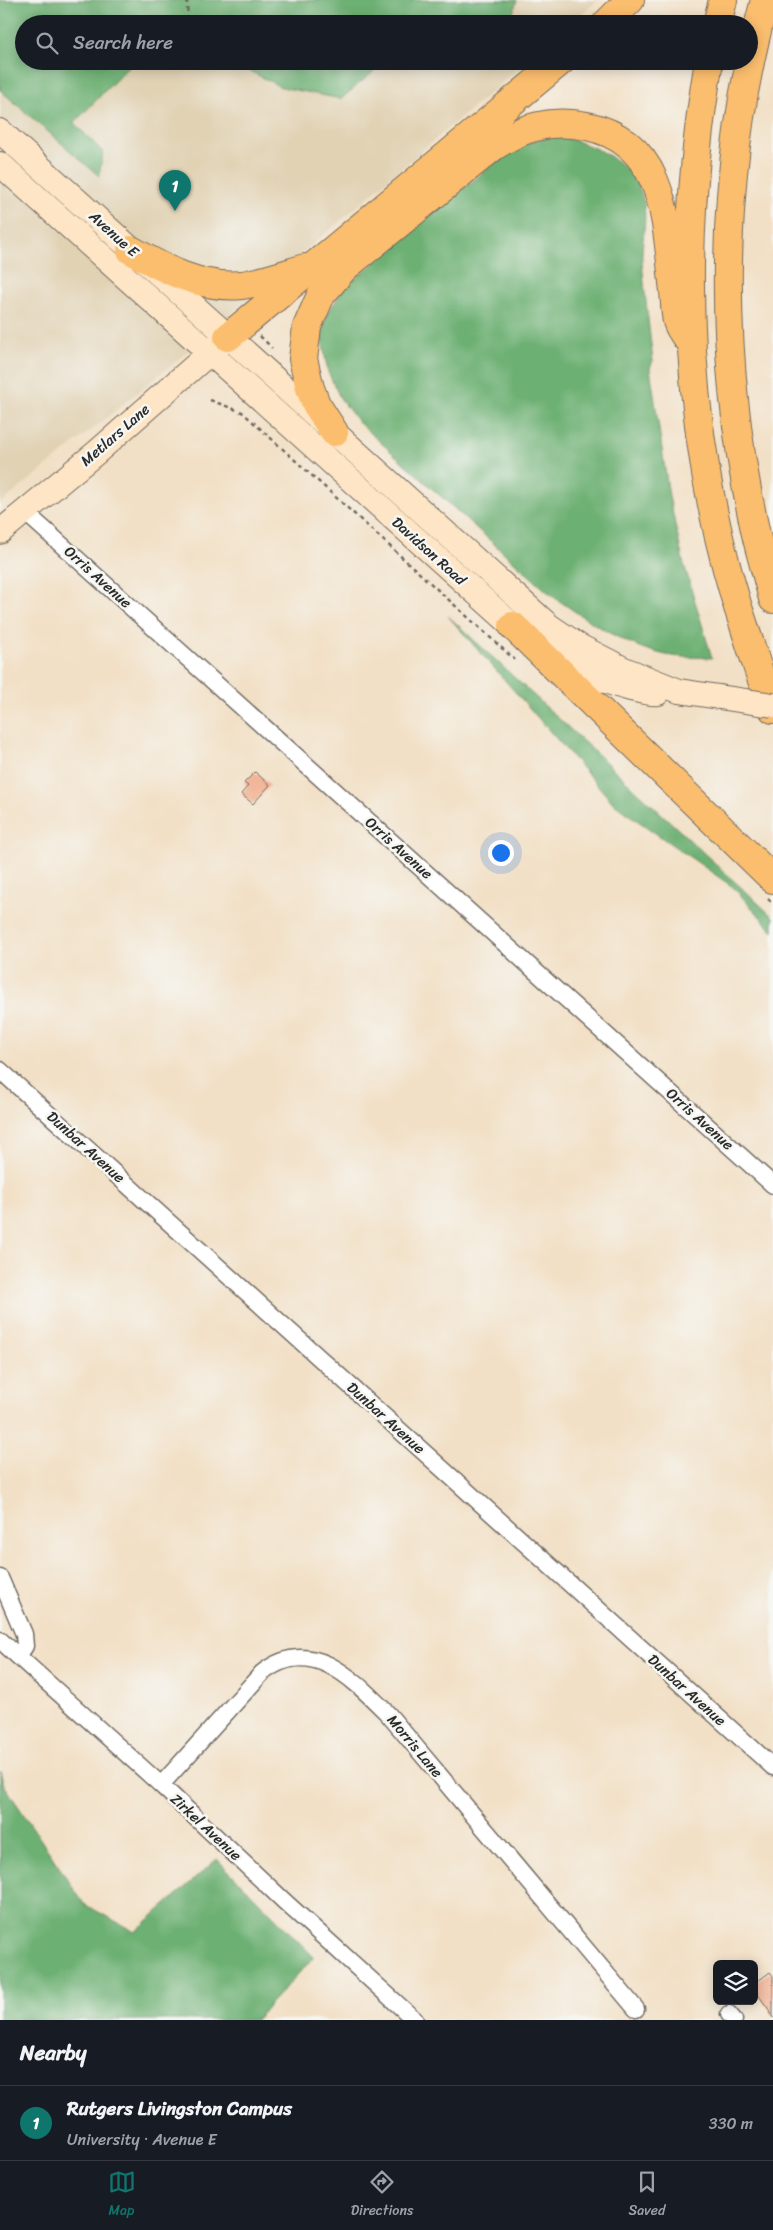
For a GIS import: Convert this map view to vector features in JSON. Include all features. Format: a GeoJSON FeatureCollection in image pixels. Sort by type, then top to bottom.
{"type":"FeatureCollection","features":[{"type":"Feature","properties":{"kind":"highway"},"geometry":{"type":"LineString","coordinates":[[615,15],[630,0]]}},
{"type":"Feature","properties":{"kind":"highway"},"geometry":{"type":"LineString","coordinates":[[719,15],[723,0]]}},
{"type":"Feature","properties":{"kind":"highway"},"geometry":{"type":"LineString","coordinates":[[758,33],[765,0]]}},
{"type":"Feature","properties":{"kind":"highway"},"geometry":{"type":"LineString","coordinates":[[218,345],[550,70]]}},
{"type":"Feature","properties":{"kind":"highway"},"geometry":{"type":"LineString","coordinates":[[708,70],[694,172],[689,248],[690,344],[700,434],[714,518],[736,603],[773,709]]}},
{"type":"Feature","properties":{"kind":"highway"},"geometry":{"type":"LineString","coordinates":[[750,70],[740,119],[732,186],[728,263],[729,332],[737,428],[754,525],[773,599]]}},
{"type":"Feature","properties":{"kind":"highway"},"geometry":{"type":"LineString","coordinates":[[334,432],[316,404],[303,359],[307,327],[321,295],[344,268],[493,147],[513,134],[537,125],[568,123],[602,131],[629,147],[645,164],[655,182],[664,207],[677,323],[690,344]]}},
{"type":"Feature","properties":{"kind":"highway"},"geometry":{"type":"LineString","coordinates":[[131,250],[163,269],[212,284],[243,285],[314,266]]}},
{"type":"Feature","properties":{"kind":"highway"},"geometry":{"type":"LineString","coordinates":[[513,626],[769,888]]}},
{"type":"Feature","properties":{"kind":"main road","name":"Avenue E"},"geometry":{"type":"LineString","coordinates":[[0,131],[131,250],[218,345]]}},
{"type":"Feature","properties":{"kind":"main road","name":"Avenue E"},"geometry":{"type":"LineString","coordinates":[[0,164],[218,345]]}},
{"type":"Feature","properties":{"kind":"main road","name":"Davidson Road"},"geometry":{"type":"LineString","coordinates":[[218,345],[334,432],[548,625],[579,646],[601,658],[679,691],[773,705]]}},
{"type":"Feature","properties":{"kind":"main road","name":"Davidson Road"},"geometry":{"type":"LineString","coordinates":[[218,345],[513,626],[568,664],[605,680],[650,694],[679,691]]}},
{"type":"Feature","properties":{"kind":"main road","name":"Metlars Lane"},"geometry":{"type":"LineString","coordinates":[[0,532],[97,452],[218,345]]}},
{"type":"Feature","properties":{"kind":"street","name":"Orris Avenue"},"geometry":{"type":"LineString","coordinates":[[24,512],[773,1185]]}},
{"type":"Feature","properties":{"kind":"street","name":"Dunbar Avenue"},"geometry":{"type":"LineString","coordinates":[[0,1070],[773,1767]]}},
{"type":"Feature","properties":{"kind":"street"},"geometry":{"type":"LineString","coordinates":[[0,1578],[24,1634],[25,1646],[18,1656]]}},
{"type":"Feature","properties":{"kind":"street","name":"Zirkel Avenue"},"geometry":{"type":"LineString","coordinates":[[0,1640],[161,1785],[412,2018]]}},
{"type":"Feature","properties":{"kind":"street","name":"Morris Lane"},"geometry":{"type":"LineString","coordinates":[[161,1785],[262,1672],[273,1663],[288,1658],[322,1661],[341,1671],[388,1714],[636,2009]]}},
{"type":"Feature","properties":{"kind":"path"},"geometry":{"type":"LineString","coordinates":[[187,0],[188,15]]}},
{"type":"Feature","properties":{"kind":"path"},"geometry":{"type":"LineString","coordinates":[[210,400],[242,412],[521,664]]}},
{"type":"Feature","properties":{"kind":"path"},"geometry":{"type":"LineString","coordinates":[[769,888],[773,903]]}},
{"type":"Feature","properties":{"kind":"shaded area"},"geometry":{"type":"Polygon","coordinates":[[[0,0],[598,0],[581,15],[15,15],[15,70],[516,70],[175,362],[0,504],[0,0]]]}},
{"type":"Feature","properties":{"kind":"green space"},"geometry":{"type":"Polygon","coordinates":[[[0,0],[517,0],[513,15],[15,15],[15,70],[125,70],[74,123],[103,152],[99,176],[0,90],[0,0]]]}},
{"type":"Feature","properties":{"kind":"green space"},"geometry":{"type":"Polygon","coordinates":[[[248,70],[375,70],[341,99],[281,87],[248,70]]]}},
{"type":"Feature","properties":{"kind":"green space"},"geometry":{"type":"Polygon","coordinates":[[[556,136],[585,144],[612,157],[633,177],[640,189],[645,211],[642,262],[653,361],[650,368],[669,496],[683,561],[712,658],[672,656],[650,651],[606,631],[551,595],[359,423],[340,398],[328,372],[321,335],[328,313],[344,288],[510,150],[533,141],[556,136]]]}},
{"type":"Feature","properties":{"kind":"green space"},"geometry":{"type":"Polygon","coordinates":[[[448,616],[773,917],[773,931],[733,887],[615,805],[448,616]]]}},
{"type":"Feature","properties":{"kind":"green space"},"geometry":{"type":"Polygon","coordinates":[[[0,1771],[4,1785],[84,1904],[135,1932],[217,1859],[314,1957],[255,2020],[0,2020],[0,1771]]]}},
{"type":"Feature","properties":{"kind":"building"},"geometry":{"type":"Polygon","coordinates":[[[255,772],[270,785],[253,804],[241,794],[248,786],[244,783],[255,772]]]}},
{"type":"Feature","properties":{"kind":"building"},"geometry":{"type":"Polygon","coordinates":[[[770,1972],[773,1976],[773,2018],[758,1994],[758,1981],[770,1972]]]}},
{"type":"Feature","properties":{"kind":"place","name":"Rutgers Livingston Campus"},"geometry":{"type":"Point","coordinates":[175,211]}}]}
